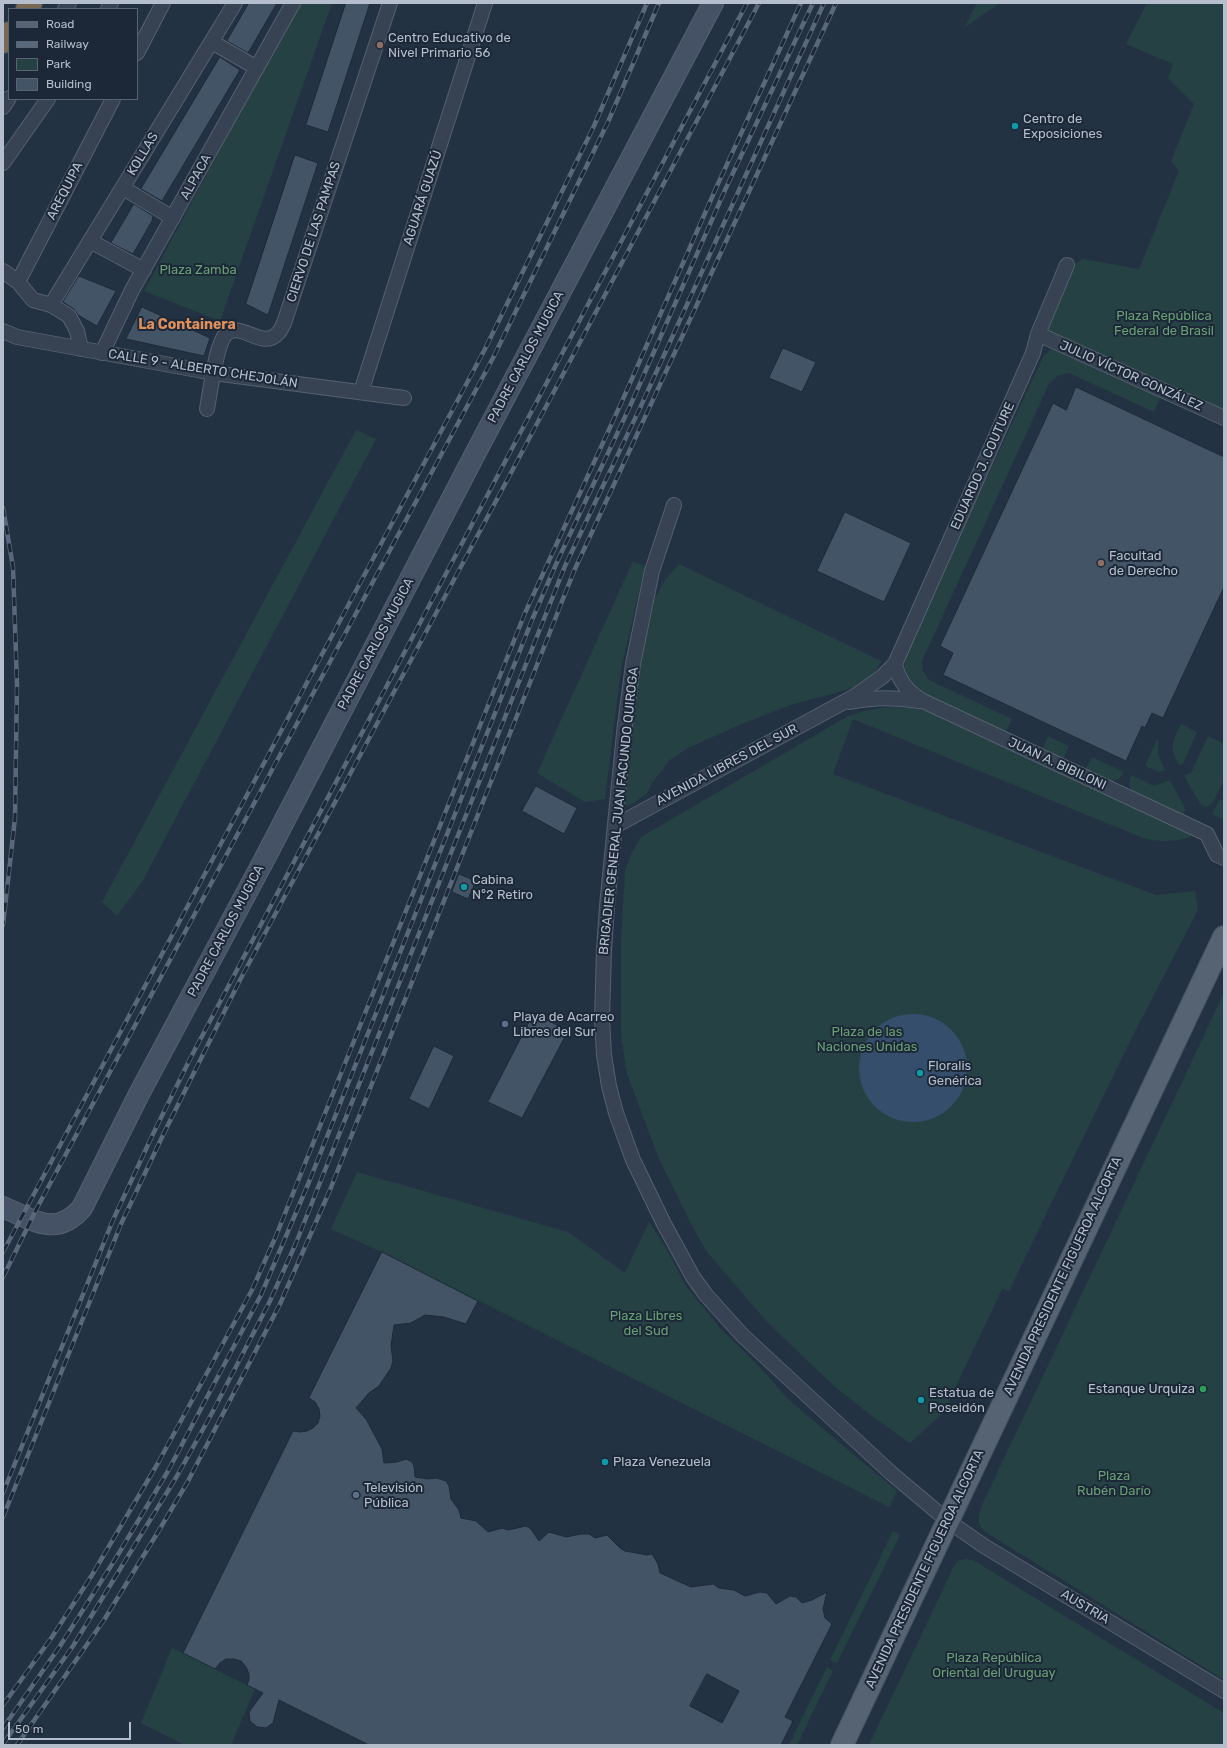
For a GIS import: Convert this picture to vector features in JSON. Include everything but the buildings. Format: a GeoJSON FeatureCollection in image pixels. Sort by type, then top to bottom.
{"type":"FeatureCollection","features":[{"type":"Feature","properties":{"kind":"main road","name":"AVENIDA PRESIDENTE FIGUEROA ALCORTA"},"geometry":{"type":"LineString","coordinates":[[842,1745],[1224,937]]}},
{"type":"Feature","properties":{"kind":"street"},"geometry":{"type":"LineString","coordinates":[[138,51],[163,3]]}},
{"type":"Feature","properties":{"kind":"street","name":"KOLLAS"},"geometry":{"type":"LineString","coordinates":[[51,305],[236,3]]}},
{"type":"Feature","properties":{"kind":"street","name":"ALPACA"},"geometry":{"type":"LineString","coordinates":[[102,353],[144,270],[293,3]]}},
{"type":"Feature","properties":{"kind":"street","name":"CIERVO DE LAS PAMPAS"},"geometry":{"type":"LineString","coordinates":[[207,409],[219,347],[225,334],[232,330],[239,330],[258,338],[273,338],[278,334],[284,322],[390,3]]}},
{"type":"Feature","properties":{"kind":"street","name":"AGUARÁ GUAZÚ"},"geometry":{"type":"LineString","coordinates":[[361,392],[485,3]]}},
{"type":"Feature","properties":{"kind":"street","name":"PADRE CARLOS MUGICA"},"geometry":{"type":"LineString","coordinates":[[3,1207],[36,1222],[48,1224],[68,1221],[75,1216],[85,1203],[143,1087],[264,860],[475,454],[713,3]]}},
{"type":"Feature","properties":{"kind":"street"},"geometry":{"type":"LineString","coordinates":[[212,42],[257,68]]}},
{"type":"Feature","properties":{"kind":"street"},"geometry":{"type":"LineString","coordinates":[[3,163],[47,100]]}},
{"type":"Feature","properties":{"kind":"street","name":"AREQUIPA"},"geometry":{"type":"LineString","coordinates":[[18,282],[112,100]]}},
{"type":"Feature","properties":{"kind":"street"},"geometry":{"type":"LineString","coordinates":[[123,188],[173,218]]}},
{"type":"Feature","properties":{"kind":"street"},"geometry":{"type":"LineString","coordinates":[[90,241],[144,270]]}},
{"type":"Feature","properties":{"kind":"street","name":"EDUARDO J. COUTURE"},"geometry":{"type":"LineString","coordinates":[[895,664],[1033,353],[1038,334],[1067,265]]}},
{"type":"Feature","properties":{"kind":"street"},"geometry":{"type":"LineString","coordinates":[[3,271],[18,282],[33,300],[51,305],[69,316],[77,331],[81,349]]}},
{"type":"Feature","properties":{"kind":"street","name":"CALLE 9 - ALBERTO CHEJOLÁN"},"geometry":{"type":"LineString","coordinates":[[3,331],[17,337],[214,373],[404,398]]}},
{"type":"Feature","properties":{"kind":"street","name":"JULIO VÍCTOR GONZÁLEZ"},"geometry":{"type":"LineString","coordinates":[[1038,334],[1224,418]]}},
{"type":"Feature","properties":{"kind":"street","name":"BRIGADIER GENERAL JUAN FACUNDO QUIROGA"},"geometry":{"type":"LineString","coordinates":[[674,505],[652,571],[642,614],[633,664],[624,733],[615,826],[604,950],[602,1019],[604,1055],[609,1086],[616,1113],[633,1160],[664,1224],[693,1277],[706,1295],[742,1335],[870,1454],[948,1521]]}},
{"type":"Feature","properties":{"kind":"street","name":"JUAN A. BIBILONI"},"geometry":{"type":"LineString","coordinates":[[895,664],[897,675],[907,690],[923,701],[1207,834],[1221,856]]}},
{"type":"Feature","properties":{"kind":"street","name":"AVENIDA LIBRES DEL SUR"},"geometry":{"type":"LineString","coordinates":[[615,826],[840,705],[873,684],[895,664]]}},
{"type":"Feature","properties":{"kind":"street","name":"AVENIDA LIBRES DEL SUR"},"geometry":{"type":"LineString","coordinates":[[840,705],[885,697],[923,701]]}},
{"type":"Feature","properties":{"kind":"street","name":"AUSTRIA"},"geometry":{"type":"LineString","coordinates":[[948,1521],[984,1546],[1224,1691]]}},
{"type":"Feature","properties":{"kind":"green space","name":"Plaza Zamba"},"geometry":{"type":"Polygon","coordinates":[[[299,3],[332,3],[220,321],[144,291],[299,3]]]}},
{"type":"Feature","properties":{"kind":"green space"},"geometry":{"type":"Polygon","coordinates":[[[977,3],[1000,3],[964,28],[977,3]]]}},
{"type":"Feature","properties":{"kind":"green space","name":"Plaza República Federal de Brasil"},"geometry":{"type":"Polygon","coordinates":[[[1147,3],[1224,3],[1224,418],[1045,335],[1072,266],[1083,259],[1139,269],[1179,171],[1171,161],[1194,104],[1168,78],[1173,64],[1126,44],[1147,3]]]}},
{"type":"Feature","properties":{"kind":"green space"},"geometry":{"type":"Polygon","coordinates":[[[1057,348],[1161,396],[1154,412],[1069,373],[1057,376],[1049,384],[922,661],[923,671],[929,680],[1012,719],[1004,735],[925,698],[906,677],[904,668],[907,650],[1043,357],[1051,349],[1057,348]]]}},
{"type":"Feature","properties":{"kind":"green space"},"geometry":{"type":"Polygon","coordinates":[[[356,430],[376,439],[142,882],[117,916],[102,902],[356,430]]]}},
{"type":"Feature","properties":{"kind":"green space"},"geometry":{"type":"Polygon","coordinates":[[[633,561],[645,566],[621,669],[605,799],[585,802],[537,773],[633,561]]]}},
{"type":"Feature","properties":{"kind":"green space"},"geometry":{"type":"Polygon","coordinates":[[[679,564],[881,661],[873,676],[861,686],[790,705],[737,726],[688,748],[670,760],[652,783],[647,793],[634,803],[620,809],[637,666],[647,612],[665,580],[679,564]]]}},
{"type":"Feature","properties":{"kind":"green space","name":"Plaza de las Naciones Unidas"},"geometry":{"type":"Polygon","coordinates":[[[888,707],[931,711],[1192,832],[1191,837],[1167,841],[1143,838],[853,719],[833,774],[1156,895],[1195,891],[1198,910],[1129,1043],[1009,1291],[1002,1289],[944,1412],[910,1443],[873,1417],[834,1386],[767,1322],[707,1252],[692,1226],[659,1159],[627,1074],[621,1035],[621,941],[625,871],[631,854],[641,837],[848,716],[864,711],[888,707]]]}},
{"type":"Feature","properties":{"kind":"green space"},"geometry":{"type":"Polygon","coordinates":[[[1181,724],[1197,732],[1183,764],[1179,765],[1174,753],[1173,744],[1181,724]]]}},
{"type":"Feature","properties":{"kind":"green space"},"geometry":{"type":"Polygon","coordinates":[[[1048,736],[1069,746],[1062,762],[1041,752],[1048,736]]]}},
{"type":"Feature","properties":{"kind":"green space"},"geometry":{"type":"Polygon","coordinates":[[[1208,736],[1224,744],[1224,780],[1212,804],[1206,807],[1200,804],[1184,775],[1191,773],[1208,736]]]}},
{"type":"Feature","properties":{"kind":"green space"},"geometry":{"type":"Polygon","coordinates":[[[1158,737],[1158,754],[1165,770],[1159,772],[1145,766],[1158,737]]]}},
{"type":"Feature","properties":{"kind":"green space"},"geometry":{"type":"Polygon","coordinates":[[[1092,757],[1124,772],[1119,779],[1109,782],[1084,772],[1092,757]]]}},
{"type":"Feature","properties":{"kind":"green space"},"geometry":{"type":"Polygon","coordinates":[[[1131,775],[1154,786],[1170,780],[1185,808],[1184,815],[1181,816],[1132,792],[1129,785],[1131,775]]]}},
{"type":"Feature","properties":{"kind":"green space"},"geometry":{"type":"Polygon","coordinates":[[[1220,799],[1224,801],[1224,815],[1222,819],[1212,814],[1220,799]]]}},
{"type":"Feature","properties":{"kind":"green space","name":"Plaza Rubén Darío"},"geometry":{"type":"Polygon","coordinates":[[[1224,993],[1224,1680],[987,1533],[981,1527],[979,1520],[982,1505],[1224,993]]]}},
{"type":"Feature","properties":{"kind":"green space","name":"Plaza Libres del Sud"},"geometry":{"type":"Polygon","coordinates":[[[357,1172],[568,1232],[625,1273],[649,1222],[666,1248],[686,1286],[720,1328],[757,1364],[789,1400],[897,1491],[889,1507],[382,1252],[331,1229],[357,1172]]]}},
{"type":"Feature","properties":{"kind":"green space"},"geometry":{"type":"Polygon","coordinates":[[[893,1531],[900,1535],[837,1663],[830,1660],[893,1531]]]}},
{"type":"Feature","properties":{"kind":"green space","name":"Plaza República Oriental del Uruguay"},"geometry":{"type":"Polygon","coordinates":[[[965,1559],[973,1560],[1224,1713],[1224,1745],[869,1745],[954,1566],[958,1561],[965,1559]]]}},
{"type":"Feature","properties":{"kind":"green space"},"geometry":{"type":"Polygon","coordinates":[[[172,1648],[255,1689],[231,1745],[185,1745],[141,1723],[172,1648]]]}},
{"type":"Feature","properties":{"kind":"green space"},"geometry":{"type":"Polygon","coordinates":[[[827,1667],[833,1671],[797,1745],[789,1745],[827,1667]]]}},
{"type":"Feature","properties":{"kind":"water"},"geometry":{"type":"Polygon","coordinates":[[[913,1014],[934,1018],[951,1030],[963,1047],[967,1068],[963,1089],[951,1106],[934,1118],[913,1122],[892,1118],[875,1106],[863,1089],[859,1068],[863,1047],[875,1030],[892,1018],[913,1014]]]}},
{"type":"Feature","properties":{"kind":"railway"},"geometry":{"type":"LineString","coordinates":[[3,1252],[485,349],[594,126],[647,3]]}},
{"type":"Feature","properties":{"kind":"railway"},"geometry":{"type":"LineString","coordinates":[[3,1277],[37,1208],[493,358],[608,122],[659,3]]}},
{"type":"Feature","properties":{"kind":"railway"},"geometry":{"type":"LineString","coordinates":[[3,1493],[113,1220],[191,1057],[747,3]]}},
{"type":"Feature","properties":{"kind":"railway"},"geometry":{"type":"LineString","coordinates":[[3,1517],[121,1224],[163,1135],[240,980],[512,471],[759,3]]}},
{"type":"Feature","properties":{"kind":"railway"},"geometry":{"type":"LineString","coordinates":[[3,1705],[52,1637],[92,1575],[158,1463],[252,1290],[276,1236],[525,613],[801,3]]}},
{"type":"Feature","properties":{"kind":"railway"},"geometry":{"type":"LineString","coordinates":[[3,1728],[60,1646],[116,1558],[168,1471],[261,1295],[309,1182],[532,620],[557,562],[631,404],[725,190],[813,3]]}},
{"type":"Feature","properties":{"kind":"railway"},"geometry":{"type":"LineString","coordinates":[[3,1744],[73,1646],[177,1476],[212,1413],[270,1301],[296,1243],[565,566],[640,408],[824,3]]}},
{"type":"Feature","properties":{"kind":"railway"},"geometry":{"type":"LineString","coordinates":[[17,1745],[104,1620],[158,1532],[187,1483],[280,1304],[330,1190],[574,571],[836,3]]}},
{"type":"Feature","properties":{"kind":"railway"},"geometry":{"type":"LineString","coordinates":[[3,508],[13,567],[17,685],[15,818],[3,925]]}},
{"type":"Feature","properties":{"kind":"place","name":"Centro Educativo de Nivel Primario 56"},"geometry":{"type":"Point","coordinates":[380,45]}},
{"type":"Feature","properties":{"kind":"place","name":"Centro de Exposiciones"},"geometry":{"type":"Point","coordinates":[1015,126]}},
{"type":"Feature","properties":{"kind":"place","name":"Facultad de Derecho"},"geometry":{"type":"Point","coordinates":[1101,563]}},
{"type":"Feature","properties":{"kind":"place","name":"Cabina N°2 Retiro"},"geometry":{"type":"Point","coordinates":[464,887]}},
{"type":"Feature","properties":{"kind":"place","name":"Playa de Acarreo Libres del Sur"},"geometry":{"type":"Point","coordinates":[505,1024]}},
{"type":"Feature","properties":{"kind":"place","name":"Floralis Genérica"},"geometry":{"type":"Point","coordinates":[920,1073]}},
{"type":"Feature","properties":{"kind":"place","name":"Estanque Urquiza"},"geometry":{"type":"Point","coordinates":[1203,1389]}},
{"type":"Feature","properties":{"kind":"place","name":"Estatua de Poseidón"},"geometry":{"type":"Point","coordinates":[921,1400]}},
{"type":"Feature","properties":{"kind":"place","name":"Plaza Venezuela"},"geometry":{"type":"Point","coordinates":[605,1462]}},
{"type":"Feature","properties":{"kind":"place","name":"Televisión Pública"},"geometry":{"type":"Point","coordinates":[356,1495]}},
{"type":"Feature","properties":{"kind":"district","name":"La Containera"},"geometry":{"type":"Point","coordinates":[187,325]}}]}
